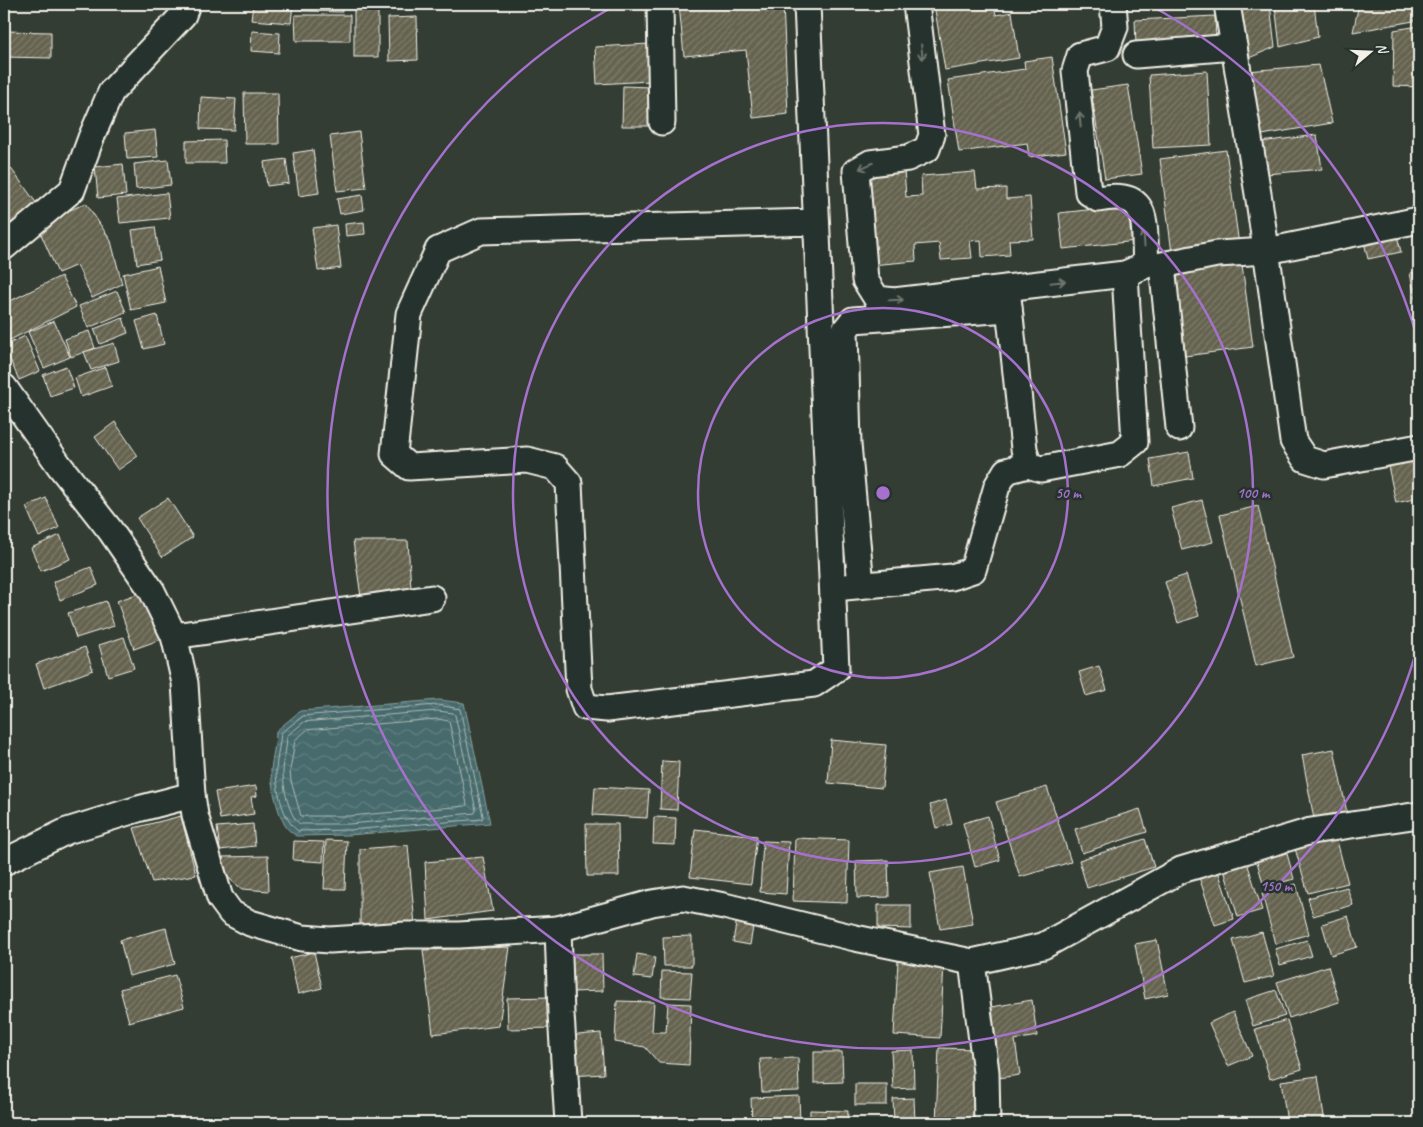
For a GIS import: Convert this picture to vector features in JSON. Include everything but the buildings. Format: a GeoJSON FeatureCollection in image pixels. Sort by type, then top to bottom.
{"type":"FeatureCollection","features":[{"type":"Feature","properties":{"kind":"street"},"geometry":{"type":"LineString","coordinates":[[5,241],[72,190],[91,138],[111,92],[183,15],[187,4]]}},
{"type":"Feature","properties":{"kind":"street"},"geometry":{"type":"LineString","coordinates":[[660,4],[662,122]]}},
{"type":"Feature","properties":{"kind":"street"},"geometry":{"type":"LineString","coordinates":[[807,4],[836,669],[814,684],[607,709],[585,707],[579,689],[569,483],[556,467],[527,460],[409,467],[394,454],[409,314],[438,250],[480,231],[816,222]]}},
{"type":"Feature","properties":{"kind":"street"},"geometry":{"type":"LineString","coordinates":[[916,4],[932,135],[927,149],[908,158],[870,163],[856,170],[865,280],[877,299],[894,301],[1008,298]]}},
{"type":"Feature","properties":{"kind":"street"},"geometry":{"type":"LineString","coordinates":[[861,585],[848,444],[845,330],[853,320],[1008,298],[1125,274],[1146,265],[1143,211],[1132,199],[1115,196],[1098,199],[1088,192],[1075,71],[1080,55],[1107,48],[1115,27],[1113,4]]}},
{"type":"Feature","properties":{"kind":"street"},"geometry":{"type":"LineString","coordinates":[[1227,4],[1267,251],[1293,440],[1305,459],[1324,465],[1419,447]]}},
{"type":"Feature","properties":{"kind":"street"},"geometry":{"type":"LineString","coordinates":[[1136,55],[1234,47]]}},
{"type":"Feature","properties":{"kind":"street"},"geometry":{"type":"LineString","coordinates":[[1179,428],[1162,265],[1217,254],[1267,251],[1419,220]]}},
{"type":"Feature","properties":{"kind":"street"},"geometry":{"type":"LineString","coordinates":[[833,588],[952,577],[973,570],[997,486],[1006,471],[1028,465],[1041,469],[1120,454],[1136,442],[1125,274]]}},
{"type":"Feature","properties":{"kind":"street"},"geometry":{"type":"LineString","coordinates":[[1008,298],[1024,449],[1028,465]]}},
{"type":"Feature","properties":{"kind":"street"},"geometry":{"type":"LineString","coordinates":[[4,388],[59,465],[110,530],[152,591],[174,636],[185,683],[195,815],[220,898],[230,913],[250,923],[302,938],[330,940],[558,929],[652,903],[683,898],[855,938],[972,962],[1042,946],[1181,870],[1311,832],[1419,815]]}},
{"type":"Feature","properties":{"kind":"street"},"geometry":{"type":"LineString","coordinates":[[174,636],[432,598]]}},
{"type":"Feature","properties":{"kind":"street"},"geometry":{"type":"LineString","coordinates":[[4,862],[67,831],[192,795]]}},
{"type":"Feature","properties":{"kind":"street"},"geometry":{"type":"LineString","coordinates":[[558,929],[568,1123]]}},
{"type":"Feature","properties":{"kind":"street"},"geometry":{"type":"LineString","coordinates":[[972,962],[986,1072],[987,1123]]}},
{"type":"Feature","properties":{"kind":"water"},"geometry":{"type":"Polygon","coordinates":[[[439,700],[464,703],[490,823],[349,835],[296,836],[288,829],[278,809],[271,776],[276,731],[300,711],[439,700]]]}}]}
